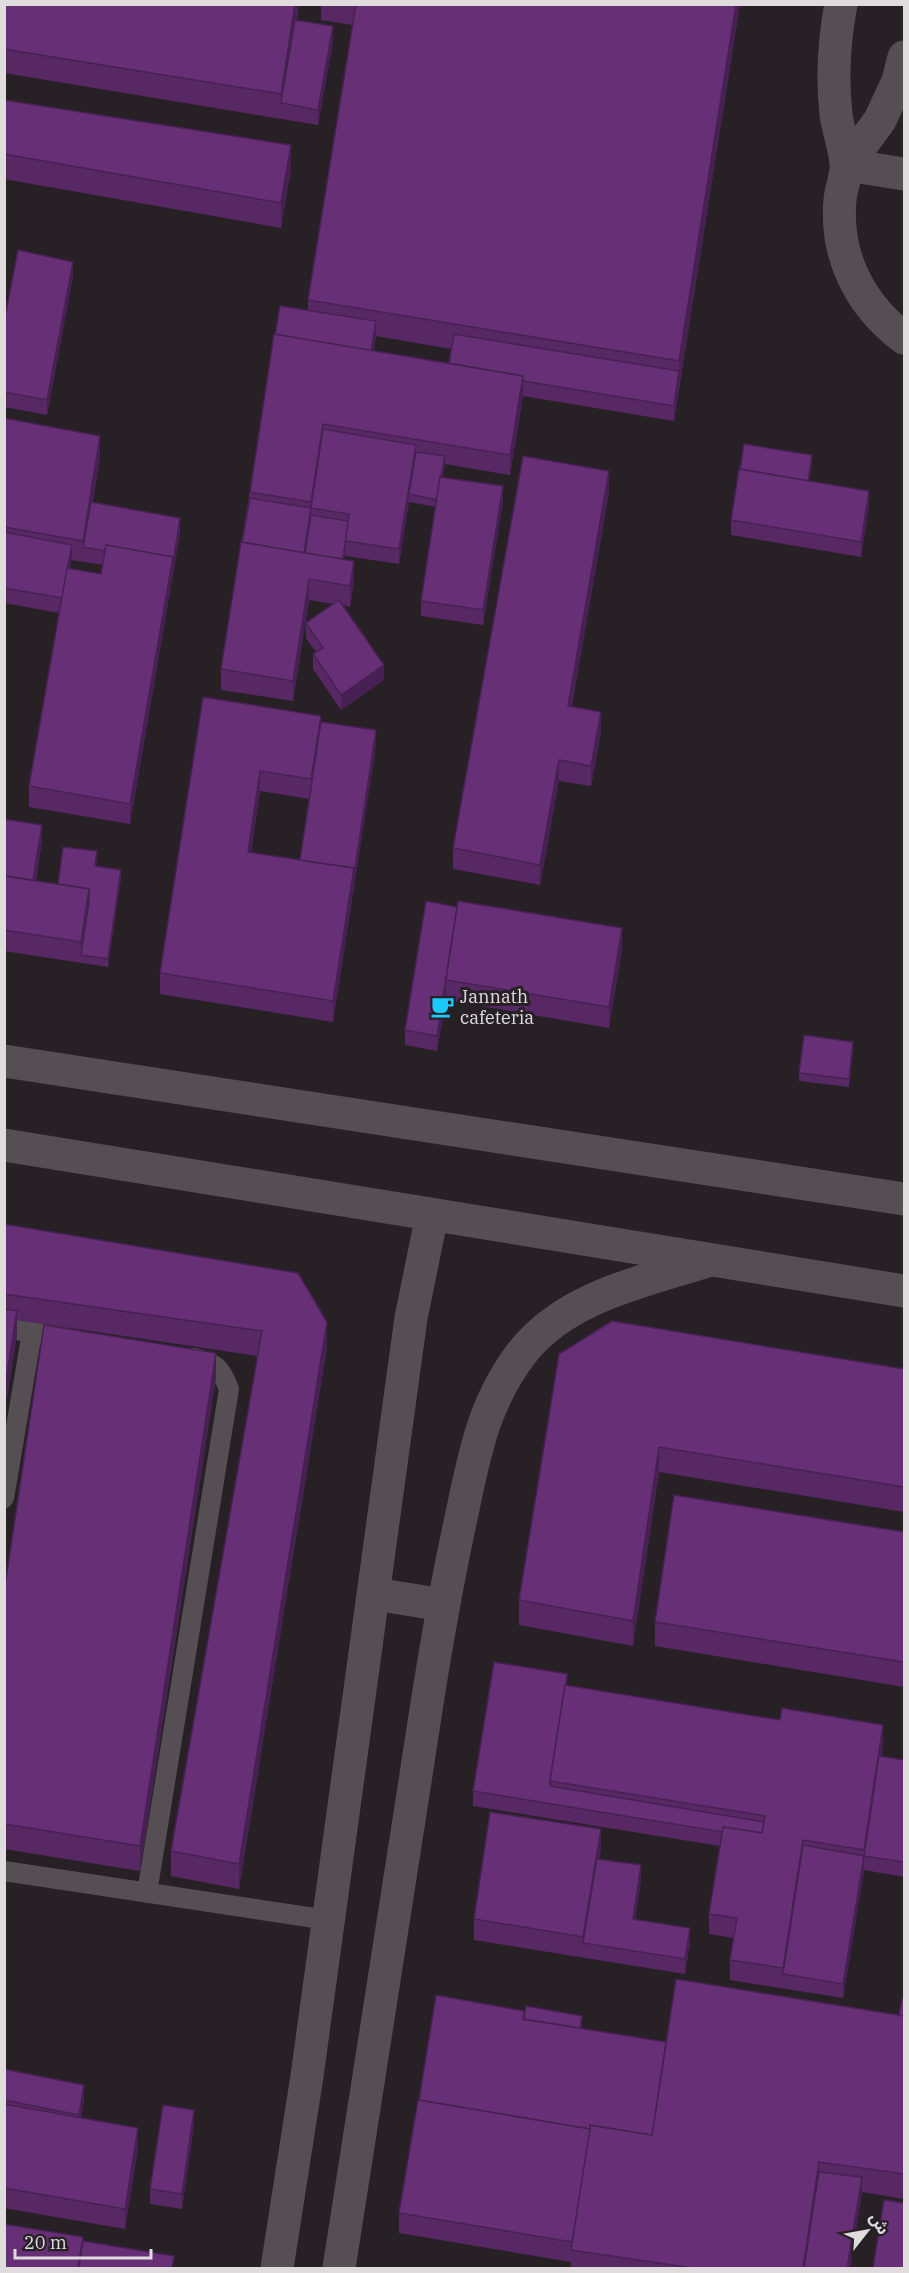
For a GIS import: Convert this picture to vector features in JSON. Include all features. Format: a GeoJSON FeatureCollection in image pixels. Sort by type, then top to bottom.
{"type":"FeatureCollection","features":[{"type":"Feature","properties":{"kind":"street"},"geometry":{"type":"LineString","coordinates":[[840,4],[834,69],[836,115],[847,165],[839,227],[844,255],[855,282],[869,306],[904,338]]}},
{"type":"Feature","properties":{"kind":"street"},"geometry":{"type":"LineString","coordinates":[[847,165],[880,120],[898,81],[904,57]]}},
{"type":"Feature","properties":{"kind":"street"},"geometry":{"type":"LineString","coordinates":[[847,165],[904,174]]}},
{"type":"Feature","properties":{"kind":"street"},"geometry":{"type":"LineString","coordinates":[[4,1061],[904,1199]]}},
{"type":"Feature","properties":{"kind":"street"},"geometry":{"type":"LineString","coordinates":[[4,1145],[904,1291]]}},
{"type":"Feature","properties":{"kind":"street"},"geometry":{"type":"LineString","coordinates":[[277,2268],[307,2076],[375,1594],[411,1318],[432,1215]]}},
{"type":"Feature","properties":{"kind":"street"},"geometry":{"type":"LineString","coordinates":[[339,2268],[442,1605],[486,1414],[504,1379],[527,1347],[556,1321],[589,1300],[710,1260]]}},
{"type":"Feature","properties":{"kind":"street"},"geometry":{"type":"LineString","coordinates":[[375,1594],[442,1605]]}},
{"type":"Feature","properties":{"kind":"lane"},"geometry":{"type":"LineString","coordinates":[[4,1328],[90,1341]]}},
{"type":"Feature","properties":{"kind":"lane"},"geometry":{"type":"LineString","coordinates":[[4,1498],[32,1332]]}},
{"type":"Feature","properties":{"kind":"lane"},"geometry":{"type":"LineString","coordinates":[[147,1893],[229,1389],[223,1373],[211,1362],[171,1354]]}},
{"type":"Feature","properties":{"kind":"lane"},"geometry":{"type":"LineString","coordinates":[[4,1871],[328,1920]]}},
{"type":"Feature","properties":{"kind":"building"},"geometry":{"type":"Polygon","coordinates":[[[4,4],[295,4],[281,94],[4,49],[4,4]]]}},
{"type":"Feature","properties":{"kind":"building"},"geometry":{"type":"Polygon","coordinates":[[[356,4],[736,4],[679,361],[308,300],[356,4]]]}},
{"type":"Feature","properties":{"kind":"building"},"geometry":{"type":"Polygon","coordinates":[[[295,20],[333,26],[318,110],[281,103],[295,20]]]}},
{"type":"Feature","properties":{"kind":"building"},"geometry":{"type":"Polygon","coordinates":[[[4,100],[291,145],[281,203],[4,154],[4,100]]]}},
{"type":"Feature","properties":{"kind":"building"},"geometry":{"type":"Polygon","coordinates":[[[18,250],[73,262],[47,400],[4,392],[4,322],[18,250]]]}},
{"type":"Feature","properties":{"kind":"building"},"geometry":{"type":"Polygon","coordinates":[[[280,306],[376,321],[371,351],[275,335],[280,306]]]}},
{"type":"Feature","properties":{"kind":"building"},"geometry":{"type":"Polygon","coordinates":[[[274,334],[523,376],[510,455],[323,424],[311,502],[250,492],[274,334]]]}},
{"type":"Feature","properties":{"kind":"building"},"geometry":{"type":"Polygon","coordinates":[[[454,334],[679,371],[674,406],[523,381],[523,376],[449,363],[454,334]]]}},
{"type":"Feature","properties":{"kind":"building"},"geometry":{"type":"Polygon","coordinates":[[[4,418],[100,436],[83,541],[4,527],[4,418]]]}},
{"type":"Feature","properties":{"kind":"building"},"geometry":{"type":"Polygon","coordinates":[[[323,429],[416,445],[399,549],[345,541],[349,514],[311,508],[323,429]]]}},
{"type":"Feature","properties":{"kind":"building"},"geometry":{"type":"Polygon","coordinates":[[[744,444],[812,455],[808,481],[740,469],[744,444]]]}},
{"type":"Feature","properties":{"kind":"building"},"geometry":{"type":"Polygon","coordinates":[[[416,452],[445,456],[437,500],[409,494],[416,452]]]}},
{"type":"Feature","properties":{"kind":"building"},"geometry":{"type":"Polygon","coordinates":[[[523,456],[609,471],[568,706],[601,712],[591,766],[559,760],[540,865],[453,848],[523,456]]]}},
{"type":"Feature","properties":{"kind":"building"},"geometry":{"type":"Polygon","coordinates":[[[739,469],[869,491],[861,542],[731,520],[739,469]]]}},
{"type":"Feature","properties":{"kind":"building"},"geometry":{"type":"Polygon","coordinates":[[[440,477],[503,486],[483,610],[421,601],[440,477]]]}},
{"type":"Feature","properties":{"kind":"building"},"geometry":{"type":"Polygon","coordinates":[[[250,498],[311,508],[304,553],[242,542],[250,498]]]}},
{"type":"Feature","properties":{"kind":"building"},"geometry":{"type":"Polygon","coordinates":[[[91,502],[180,518],[173,563],[173,557],[106,545],[105,551],[83,547],[91,502]]]}},
{"type":"Feature","properties":{"kind":"building"},"geometry":{"type":"Polygon","coordinates":[[[311,515],[348,521],[343,559],[305,553],[311,515]]]}},
{"type":"Feature","properties":{"kind":"building"},"geometry":{"type":"Polygon","coordinates":[[[4,532],[72,545],[62,598],[4,588],[4,532]]]}},
{"type":"Feature","properties":{"kind":"building"},"geometry":{"type":"Polygon","coordinates":[[[241,542],[354,561],[350,586],[309,579],[293,681],[221,669],[241,542]]]}},
{"type":"Feature","properties":{"kind":"building"},"geometry":{"type":"Polygon","coordinates":[[[106,545],[173,557],[130,804],[29,786],[67,568],[101,574],[106,545]]]}},
{"type":"Feature","properties":{"kind":"building"},"geometry":{"type":"Polygon","coordinates":[[[339,600],[384,665],[341,695],[313,654],[323,648],[306,623],[339,600]]]}},
{"type":"Feature","properties":{"kind":"building"},"geometry":{"type":"Polygon","coordinates":[[[203,697],[321,716],[311,779],[260,771],[248,852],[354,868],[333,1001],[160,973],[203,697]]]}},
{"type":"Feature","properties":{"kind":"building"},"geometry":{"type":"Polygon","coordinates":[[[321,722],[376,730],[354,874],[354,868],[300,860],[321,722]]]}},
{"type":"Feature","properties":{"kind":"building"},"geometry":{"type":"Polygon","coordinates":[[[4,819],[42,825],[33,880],[4,876],[4,819]]]}},
{"type":"Feature","properties":{"kind":"building"},"geometry":{"type":"Polygon","coordinates":[[[63,847],[97,851],[95,866],[121,870],[108,959],[81,955],[89,889],[58,884],[63,847]]]}},
{"type":"Feature","properties":{"kind":"building"},"geometry":{"type":"Polygon","coordinates":[[[4,876],[89,889],[81,942],[4,930],[4,876]]]}},
{"type":"Feature","properties":{"kind":"building"},"geometry":{"type":"Polygon","coordinates":[[[426,901],[457,907],[437,1036],[405,1030],[426,901]]]}},
{"type":"Feature","properties":{"kind":"building"},"geometry":{"type":"Polygon","coordinates":[[[458,901],[622,928],[609,1007],[446,980],[458,901]]]}},
{"type":"Feature","properties":{"kind":"building"},"geometry":{"type":"Polygon","coordinates":[[[804,1035],[853,1042],[849,1079],[799,1073],[804,1035]]]}},
{"type":"Feature","properties":{"kind":"building"},"geometry":{"type":"Polygon","coordinates":[[[4,1224],[298,1273],[327,1322],[239,1864],[171,1851],[262,1331],[4,1294],[4,1224]]]}},
{"type":"Feature","properties":{"kind":"building"},"geometry":{"type":"Polygon","coordinates":[[[4,1309],[17,1311],[4,1392],[4,1309]]]}},
{"type":"Feature","properties":{"kind":"building"},"geometry":{"type":"Polygon","coordinates":[[[612,1321],[904,1369],[904,1487],[659,1447],[633,1621],[519,1600],[559,1354],[612,1321]]]}},
{"type":"Feature","properties":{"kind":"building"},"geometry":{"type":"Polygon","coordinates":[[[44,1325],[216,1353],[140,1846],[4,1824],[4,1593],[44,1325]]]}},
{"type":"Feature","properties":{"kind":"building"},"geometry":{"type":"Polygon","coordinates":[[[674,1495],[904,1532],[904,1662],[655,1622],[674,1495]]]}},
{"type":"Feature","properties":{"kind":"building"},"geometry":{"type":"Polygon","coordinates":[[[494,1662],[567,1674],[550,1786],[764,1822],[762,1833],[723,1827],[722,1832],[473,1791],[494,1662]]]}},
{"type":"Feature","properties":{"kind":"building"},"geometry":{"type":"Polygon","coordinates":[[[565,1685],[780,1720],[782,1708],[883,1725],[864,1850],[803,1840],[783,1968],[730,1960],[737,1918],[709,1914],[723,1827],[762,1833],[765,1816],[550,1781],[565,1685]]]}},
{"type":"Feature","properties":{"kind":"building"},"geometry":{"type":"Polygon","coordinates":[[[879,1756],[904,1760],[904,1862],[864,1856],[879,1756]]]}},
{"type":"Feature","properties":{"kind":"building"},"geometry":{"type":"Polygon","coordinates":[[[490,1812],[601,1829],[583,1937],[474,1919],[490,1812]]]}},
{"type":"Feature","properties":{"kind":"building"},"geometry":{"type":"Polygon","coordinates":[[[803,1845],[864,1856],[843,1984],[783,1974],[803,1845]]]}},
{"type":"Feature","properties":{"kind":"building"},"geometry":{"type":"Polygon","coordinates":[[[597,1859],[641,1865],[633,1919],[690,1928],[685,1959],[583,1943],[597,1859]]]}},
{"type":"Feature","properties":{"kind":"building"},"geometry":{"type":"Polygon","coordinates":[[[676,1979],[904,2016],[904,2174],[819,2162],[803,2268],[692,2268],[571,2250],[590,2125],[652,2135],[676,1979]]]}},
{"type":"Feature","properties":{"kind":"building"},"geometry":{"type":"Polygon","coordinates":[[[436,1995],[524,2011],[523,2019],[666,2042],[652,2135],[590,2125],[590,2129],[419,2100],[436,1995]]]}},
{"type":"Feature","properties":{"kind":"building"},"geometry":{"type":"Polygon","coordinates":[[[902,1998],[904,1998],[904,2016],[899,2015],[902,1998]]]}},
{"type":"Feature","properties":{"kind":"building"},"geometry":{"type":"Polygon","coordinates":[[[526,2006],[582,2016],[580,2028],[524,2019],[526,2006]]]}},
{"type":"Feature","properties":{"kind":"building"},"geometry":{"type":"Polygon","coordinates":[[[4,2069],[84,2085],[79,2115],[4,2100],[4,2069]]]}},
{"type":"Feature","properties":{"kind":"building"},"geometry":{"type":"Polygon","coordinates":[[[418,2100],[590,2129],[572,2242],[399,2213],[418,2100]]]}},
{"type":"Feature","properties":{"kind":"building"},"geometry":{"type":"Polygon","coordinates":[[[4,2104],[138,2128],[125,2209],[4,2188],[4,2104]]]}},
{"type":"Feature","properties":{"kind":"building"},"geometry":{"type":"Polygon","coordinates":[[[163,2105],[194,2110],[182,2194],[150,2189],[163,2105]]]}},
{"type":"Feature","properties":{"kind":"building"},"geometry":{"type":"Polygon","coordinates":[[[819,2172],[862,2177],[847,2268],[804,2268],[819,2172]]]}},
{"type":"Feature","properties":{"kind":"building"},"geometry":{"type":"Polygon","coordinates":[[[884,2200],[904,2203],[904,2268],[873,2268],[884,2200]]]}},
{"type":"Feature","properties":{"kind":"building"},"geometry":{"type":"Polygon","coordinates":[[[4,2224],[83,2237],[78,2268],[4,2268],[4,2224]]]}},
{"type":"Feature","properties":{"kind":"building"},"geometry":{"type":"Polygon","coordinates":[[[83,2241],[174,2256],[172,2268],[79,2268],[83,2241]]]}},
{"type":"Feature","properties":{"kind":"place","name":"Jannath cafeteria"},"geometry":{"type":"Point","coordinates":[442,1007]}}]}
